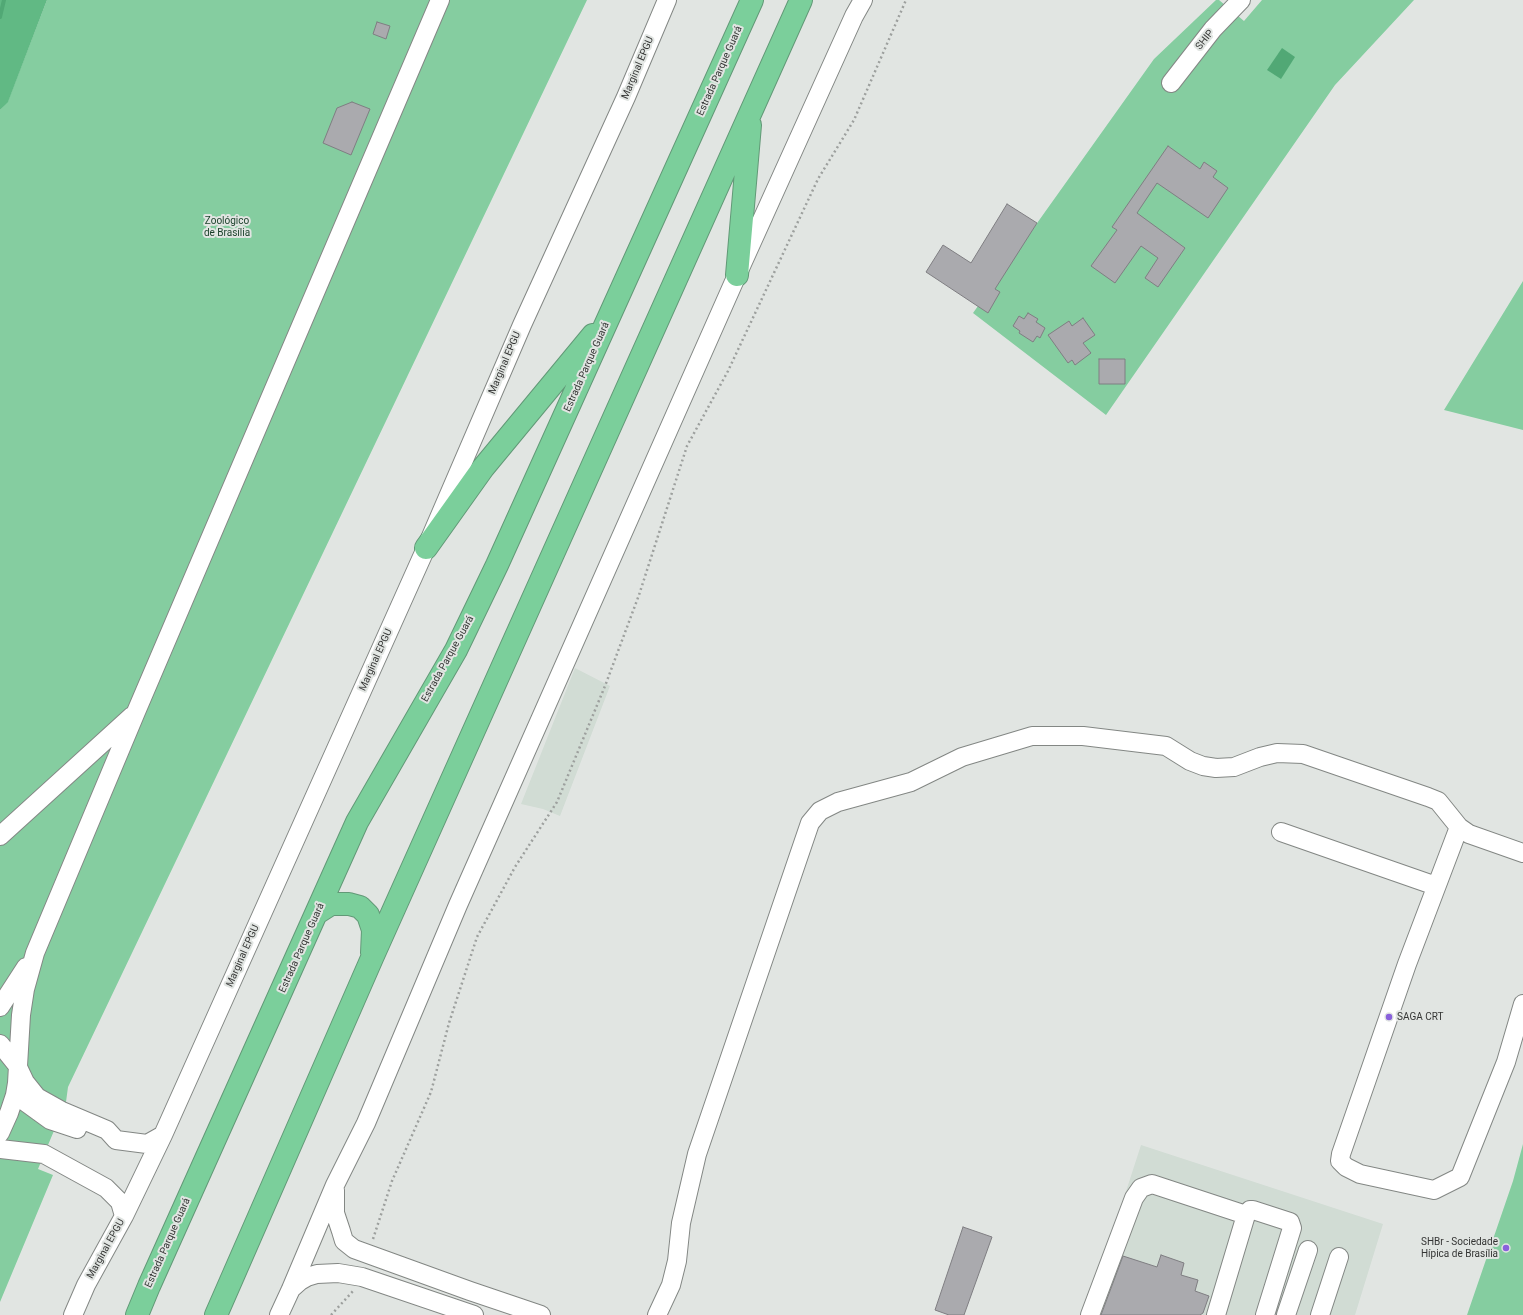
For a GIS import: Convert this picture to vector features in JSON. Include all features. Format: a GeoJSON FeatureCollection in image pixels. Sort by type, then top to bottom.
{"type":"FeatureCollection","features":[{"type":"Feature","properties":{"kind":"highway","name":"Estrada Parque Guará"},"geometry":{"type":"LineString","coordinates":[[137,1315],[357,822],[456,650],[497,565],[752,0]]}},
{"type":"Feature","properties":{"kind":"highway"},"geometry":{"type":"LineString","coordinates":[[216,1315],[372,958],[801,0]]}},
{"type":"Feature","properties":{"kind":"highway"},"geometry":{"type":"LineString","coordinates":[[737,275],[751,110]]}},
{"type":"Feature","properties":{"kind":"highway"},"geometry":{"type":"LineString","coordinates":[[426,548],[483,468],[608,318]]}},
{"type":"Feature","properties":{"kind":"highway"},"geometry":{"type":"LineString","coordinates":[[317,913],[331,904],[349,904],[360,907],[368,915],[373,930],[372,958]]}},
{"type":"Feature","properties":{"kind":"street"},"geometry":{"type":"LineString","coordinates":[[0,1133],[10,1113],[15,1095],[21,1015],[25,989],[35,953],[136,712],[440,0]]}},
{"type":"Feature","properties":{"kind":"street","name":"Marginal EPGU"},"geometry":{"type":"LineString","coordinates":[[73,1315],[86,1285],[124,1216],[163,1135],[426,548],[522,325],[626,97],[667,0]]}},
{"type":"Feature","properties":{"kind":"street"},"geometry":{"type":"LineString","coordinates":[[279,1315],[335,1185],[366,1123],[458,905],[737,275],[854,16],[863,0]]}},
{"type":"Feature","properties":{"kind":"street","name":"SHIP"},"geometry":{"type":"LineString","coordinates":[[1171,83],[1213,29],[1242,0]]}},
{"type":"Feature","properties":{"kind":"street"},"geometry":{"type":"LineString","coordinates":[[0,836],[136,712]]}},
{"type":"Feature","properties":{"kind":"street"},"geometry":{"type":"LineString","coordinates":[[657,1315],[671,1285],[677,1261],[681,1223],[697,1154],[810,823],[820,811],[838,802],[911,782],[962,757],[1032,736],[1071,736],[1166,746],[1190,761],[1203,766],[1216,768],[1234,767],[1260,757],[1277,753],[1303,754],[1433,799],[1438,802],[1459,827],[1469,834],[1523,853]]}},
{"type":"Feature","properties":{"kind":"street"},"geometry":{"type":"LineString","coordinates":[[1459,827],[1407,964],[1341,1154],[1340,1161],[1346,1167],[1360,1174],[1434,1190],[1460,1177],[1506,1062],[1523,1004]]}},
{"type":"Feature","properties":{"kind":"street"},"geometry":{"type":"LineString","coordinates":[[1281,832],[1436,886]]}},
{"type":"Feature","properties":{"kind":"street"},"geometry":{"type":"LineString","coordinates":[[0,1007],[35,953]]}},
{"type":"Feature","properties":{"kind":"street"},"geometry":{"type":"LineString","coordinates":[[0,1044],[17,1065],[25,1082],[37,1097],[62,1111],[107,1130],[116,1140]]}},
{"type":"Feature","properties":{"kind":"street"},"geometry":{"type":"LineString","coordinates":[[15,1095],[50,1120],[102,1138],[147,1144],[163,1135]]}},
{"type":"Feature","properties":{"kind":"street"},"geometry":{"type":"LineString","coordinates":[[0,1149],[44,1154],[106,1188],[120,1202],[124,1216]]}},
{"type":"Feature","properties":{"kind":"street"},"geometry":{"type":"LineString","coordinates":[[1090,1315],[1134,1198],[1141,1188],[1152,1184],[1246,1215]]}},
{"type":"Feature","properties":{"kind":"street"},"geometry":{"type":"LineString","coordinates":[[335,1185],[335,1213],[344,1241],[354,1249],[470,1292],[541,1315]]}},
{"type":"Feature","properties":{"kind":"street"},"geometry":{"type":"LineString","coordinates":[[1216,1315],[1246,1215],[1250,1210],[1290,1222],[1292,1224],[1265,1315]]}},
{"type":"Feature","properties":{"kind":"street"},"geometry":{"type":"LineString","coordinates":[[1286,1315],[1308,1250]]}},
{"type":"Feature","properties":{"kind":"street"},"geometry":{"type":"LineString","coordinates":[[1320,1315],[1339,1257]]}},
{"type":"Feature","properties":{"kind":"street"},"geometry":{"type":"LineString","coordinates":[[291,1289],[300,1281],[317,1274],[338,1273],[362,1277],[474,1315]]}},
{"type":"Feature","properties":{"kind":"path"},"geometry":{"type":"LineString","coordinates":[[369,1254],[392,1181],[431,1092],[449,1023],[477,937],[515,867],[557,802],[605,686],[639,595],[687,446],[728,371],[818,179],[854,120],[906,0]]}},
{"type":"Feature","properties":{"kind":"path"},"geometry":{"type":"LineString","coordinates":[[331,1315],[355,1289],[362,1277]]}},
{"type":"Feature","properties":{"kind":"shaded area"},"geometry":{"type":"Polygon","coordinates":[[[0,0],[47,0],[8,102],[0,110],[0,0]]]}},
{"type":"Feature","properties":{"kind":"shaded area"},"geometry":{"type":"Polygon","coordinates":[[[1282,48],[1295,57],[1281,79],[1267,70],[1282,48]]]}},
{"type":"Feature","properties":{"kind":"shaded area"},"geometry":{"type":"Polygon","coordinates":[[[575,668],[610,686],[560,816],[543,809],[521,804],[575,668]]]}},
{"type":"Feature","properties":{"kind":"shaded area"},"geometry":{"type":"Polygon","coordinates":[[[1141,1145],[1383,1224],[1355,1315],[1086,1315],[1141,1145]]]}},
{"type":"Feature","properties":{"kind":"green space","name":"Zoológico de Brasília"},"geometry":{"type":"Polygon","coordinates":[[[47,0],[587,0],[68,1087],[66,1102],[38,1169],[53,1175],[0,1302],[0,110],[8,101],[47,0]]]}},
{"type":"Feature","properties":{"kind":"green space"},"geometry":{"type":"Polygon","coordinates":[[[1216,0],[1219,0],[1244,21],[1262,0],[1414,0],[1335,85],[1106,415],[973,313],[1154,59],[1216,0]]]}},
{"type":"Feature","properties":{"kind":"green space"},"geometry":{"type":"Polygon","coordinates":[[[1523,281],[1523,430],[1444,410],[1523,281]]]}},
{"type":"Feature","properties":{"kind":"green space","name":"SHBr - Sociedade Hípica de Brasília"},"geometry":{"type":"Polygon","coordinates":[[[1523,1144],[1523,1315],[1467,1315],[1513,1181],[1523,1144]]]}},
{"type":"Feature","properties":{"kind":"building"},"geometry":{"type":"Polygon","coordinates":[[[377,22],[390,26],[386,39],[373,34],[377,22]]]}},
{"type":"Feature","properties":{"kind":"building"},"geometry":{"type":"Polygon","coordinates":[[[352,102],[370,109],[351,155],[323,143],[337,108],[352,102]]]}},
{"type":"Feature","properties":{"kind":"building"},"geometry":{"type":"Polygon","coordinates":[[[1168,146],[1200,169],[1204,162],[1217,171],[1213,177],[1228,188],[1208,218],[1157,183],[1137,213],[1185,248],[1158,287],[1145,278],[1158,258],[1141,246],[1115,283],[1091,266],[1117,230],[1112,227],[1168,146]]]}},
{"type":"Feature","properties":{"kind":"building"},"geometry":{"type":"Polygon","coordinates":[[[1007,204],[1037,223],[995,289],[1000,292],[988,313],[926,272],[943,245],[971,263],[1007,204]]]}},
{"type":"Feature","properties":{"kind":"building"},"geometry":{"type":"Polygon","coordinates":[[[1028,313],[1038,319],[1036,322],[1045,328],[1040,338],[1037,336],[1033,342],[1019,333],[1020,331],[1013,326],[1019,316],[1024,319],[1028,313]]]}},
{"type":"Feature","properties":{"kind":"building"},"geometry":{"type":"Polygon","coordinates":[[[1083,318],[1095,335],[1083,343],[1091,353],[1075,365],[1072,360],[1068,363],[1048,335],[1069,321],[1072,326],[1083,318]]]}},
{"type":"Feature","properties":{"kind":"building"},"geometry":{"type":"Polygon","coordinates":[[[1099,359],[1125,359],[1125,384],[1099,384],[1099,359]]]}},
{"type":"Feature","properties":{"kind":"building"},"geometry":{"type":"Polygon","coordinates":[[[963,1227],[992,1237],[964,1315],[949,1315],[935,1310],[963,1227]]]}},
{"type":"Feature","properties":{"kind":"building"},"geometry":{"type":"Polygon","coordinates":[[[1161,1255],[1184,1263],[1181,1275],[1198,1280],[1195,1291],[1209,1296],[1203,1313],[1200,1315],[1101,1315],[1123,1256],[1157,1267],[1161,1255]]]}},
{"type":"Feature","properties":{"kind":"waterway"},"geometry":{"type":"LineString","coordinates":[[0,17],[4,0]]}},
{"type":"Feature","properties":{"kind":"place","name":"SAGA CRT"},"geometry":{"type":"Point","coordinates":[1389,1017]}},
{"type":"Feature","properties":{"kind":"place","name":"SHBr - Sociedade Hípica de Brasília"},"geometry":{"type":"Point","coordinates":[1506,1248]}}]}
